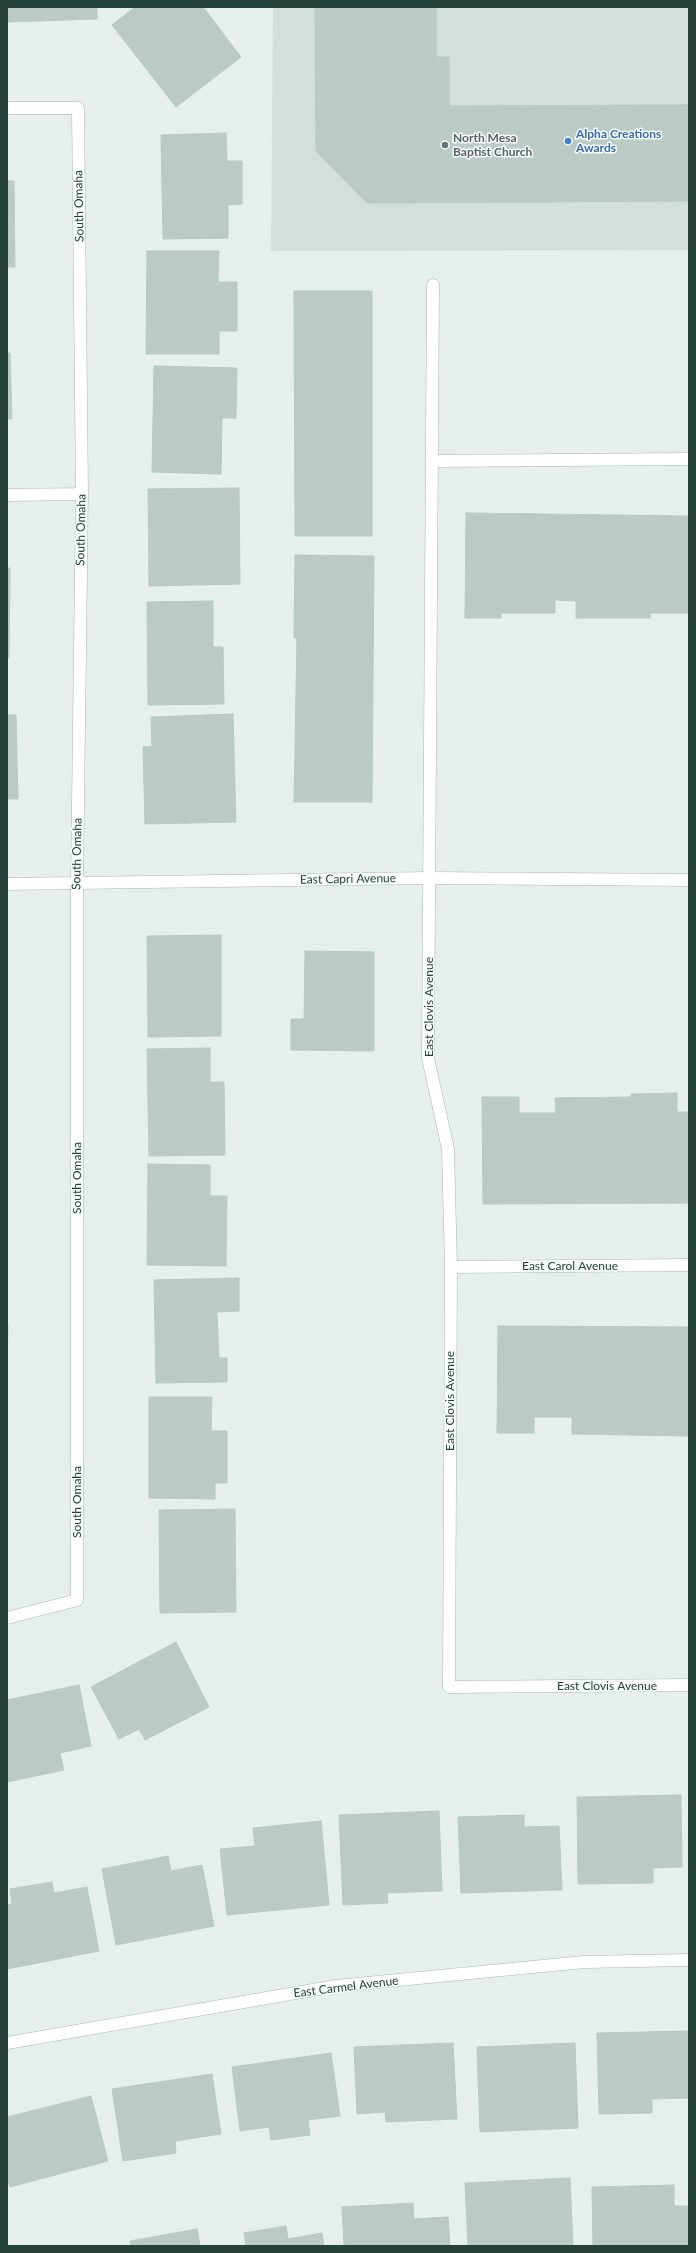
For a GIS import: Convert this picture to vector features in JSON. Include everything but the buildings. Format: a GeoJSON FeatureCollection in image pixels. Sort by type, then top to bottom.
{"type":"FeatureCollection","features":[{"type":"Feature","properties":{"kind":"street","name":"South Omaha"},"geometry":{"type":"LineString","coordinates":[[7,108],[78,108],[82,494],[76,883],[77,1600],[7,1618]]}},
{"type":"Feature","properties":{"kind":"street","name":"East Clovis Avenue"},"geometry":{"type":"LineString","coordinates":[[433,285],[428,1058],[448,1149],[451,1268],[449,1687],[689,1685]]}},
{"type":"Feature","properties":{"kind":"street"},"geometry":{"type":"LineString","coordinates":[[433,461],[689,459]]}},
{"type":"Feature","properties":{"kind":"street"},"geometry":{"type":"LineString","coordinates":[[7,495],[82,494]]}},
{"type":"Feature","properties":{"kind":"street","name":"East Capri Avenue"},"geometry":{"type":"LineString","coordinates":[[7,884],[429,878],[689,880]]}},
{"type":"Feature","properties":{"kind":"street","name":"East Carol Avenue"},"geometry":{"type":"LineString","coordinates":[[451,1268],[689,1265]]}},
{"type":"Feature","properties":{"kind":"street","name":"East Carmel Avenue"},"geometry":{"type":"LineString","coordinates":[[7,2043],[336,1986],[584,1962],[689,1960]]}},
{"type":"Feature","properties":{"kind":"shaded area"},"geometry":{"type":"Polygon","coordinates":[[[273,7],[689,7],[689,250],[271,251],[273,7]]]}},
{"type":"Feature","properties":{"kind":"place","name":"Alpha Creations Awards"},"geometry":{"type":"Point","coordinates":[568,141]}},
{"type":"Feature","properties":{"kind":"place","name":"North Mesa Baptist Church"},"geometry":{"type":"Point","coordinates":[445,145]}}]}
